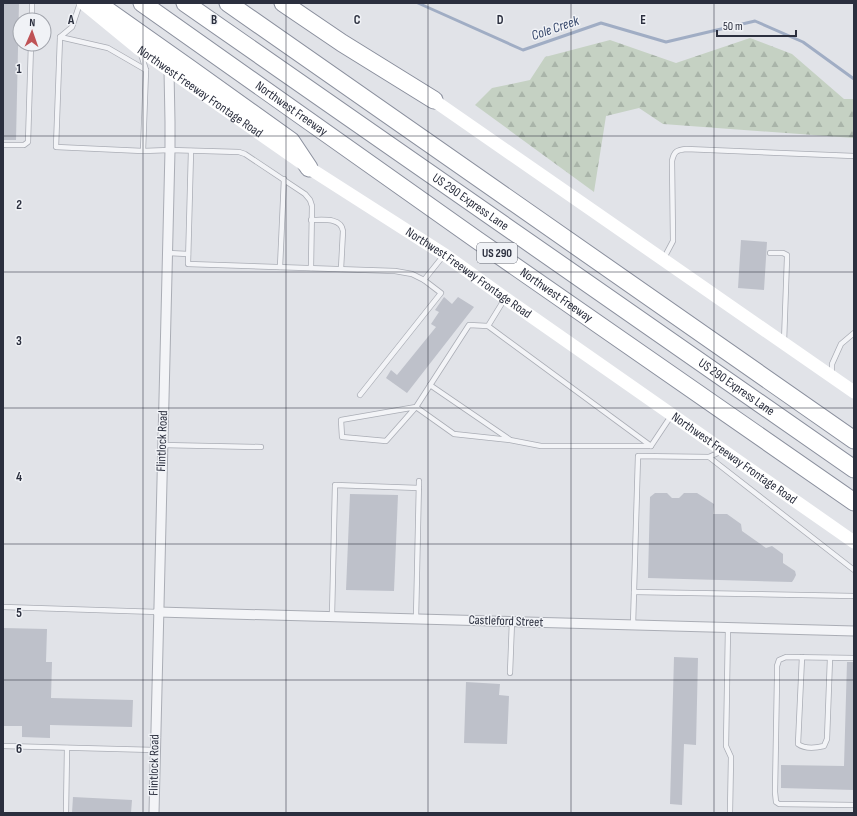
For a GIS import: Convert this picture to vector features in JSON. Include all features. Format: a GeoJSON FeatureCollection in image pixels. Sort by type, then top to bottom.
{"type":"FeatureCollection","features":[{"type":"Feature","properties":{"kind":"highway"},"geometry":{"type":"LineString","coordinates":[[97,3],[291,141],[309,168]]}},
{"type":"Feature","properties":{"kind":"highway","name":"Northwest Freeway"},"geometry":{"type":"LineString","coordinates":[[142,3],[477,240],[854,502]]}},
{"type":"Feature","properties":{"kind":"highway","name":"US 290 Express Lane"},"geometry":{"type":"LineString","coordinates":[[185,3],[854,469]]}},
{"type":"Feature","properties":{"kind":"highway"},"geometry":{"type":"LineString","coordinates":[[228,3],[854,440]]}},
{"type":"Feature","properties":{"kind":"highway"},"geometry":{"type":"LineString","coordinates":[[283,3],[342,43],[434,100]]}},
{"type":"Feature","properties":{"kind":"main road","name":"Northwest Freeway Frontage Road"},"geometry":{"type":"LineString","coordinates":[[83,3],[139,49],[168,70],[309,168],[444,255],[854,542]]}},
{"type":"Feature","properties":{"kind":"main road"},"geometry":{"type":"LineString","coordinates":[[298,3],[434,100],[854,392]]}},
{"type":"Feature","properties":{"kind":"street","name":"Flintlock Road"},"geometry":{"type":"LineString","coordinates":[[154,813],[170,150],[168,70]]}},
{"type":"Feature","properties":{"kind":"street","name":"Castleford Street"},"geometry":{"type":"LineString","coordinates":[[158,612],[854,631]]}},
{"type":"Feature","properties":{"kind":"lane"},"geometry":{"type":"LineString","coordinates":[[80,3],[72,27],[60,37],[56,147],[143,151],[170,150],[239,152],[245,154],[284,179],[305,194],[310,200],[312,206],[311,268]]}},
{"type":"Feature","properties":{"kind":"lane"},"geometry":{"type":"LineString","coordinates":[[60,37],[108,48],[146,70]]}},
{"type":"Feature","properties":{"kind":"lane"},"geometry":{"type":"LineString","coordinates":[[139,49],[146,70],[143,151]]}},
{"type":"Feature","properties":{"kind":"lane"},"geometry":{"type":"LineString","coordinates":[[3,145],[24,145],[28,142],[31,52]]}},
{"type":"Feature","properties":{"kind":"lane"},"geometry":{"type":"LineString","coordinates":[[663,260],[673,241],[672,161],[675,152],[686,149],[854,156]]}},
{"type":"Feature","properties":{"kind":"lane"},"geometry":{"type":"LineString","coordinates":[[191,151],[188,264],[400,272],[412,274],[424,280],[441,293],[360,395]]}},
{"type":"Feature","properties":{"kind":"lane"},"geometry":{"type":"LineString","coordinates":[[280,267],[284,179]]}},
{"type":"Feature","properties":{"kind":"lane"},"geometry":{"type":"LineString","coordinates":[[311,220],[334,220],[342,226],[341,269]]}},
{"type":"Feature","properties":{"kind":"lane"},"geometry":{"type":"LineString","coordinates":[[770,253],[783,253],[788,258],[784,344]]}},
{"type":"Feature","properties":{"kind":"lane"},"geometry":{"type":"LineString","coordinates":[[168,254],[188,254]]}},
{"type":"Feature","properties":{"kind":"lane"},"geometry":{"type":"LineString","coordinates":[[424,280],[444,255]]}},
{"type":"Feature","properties":{"kind":"lane"},"geometry":{"type":"LineString","coordinates":[[488,326],[505,298]]}},
{"type":"Feature","properties":{"kind":"lane"},"geometry":{"type":"LineString","coordinates":[[651,446],[488,326],[469,325],[416,407],[386,441],[342,437],[341,420],[416,407],[454,434],[510,440],[541,446],[651,446]]}},
{"type":"Feature","properties":{"kind":"lane"},"geometry":{"type":"LineString","coordinates":[[832,377],[832,364],[841,344],[854,333]]}},
{"type":"Feature","properties":{"kind":"lane"},"geometry":{"type":"LineString","coordinates":[[430,385],[510,440]]}},
{"type":"Feature","properties":{"kind":"lane"},"geometry":{"type":"LineString","coordinates":[[651,446],[672,414]]}},
{"type":"Feature","properties":{"kind":"lane"},"geometry":{"type":"LineString","coordinates":[[162,445],[262,447]]}},
{"type":"Feature","properties":{"kind":"lane"},"geometry":{"type":"LineString","coordinates":[[633,625],[638,456],[709,457],[724,450]]}},
{"type":"Feature","properties":{"kind":"lane"},"geometry":{"type":"LineString","coordinates":[[709,457],[854,570]]}},
{"type":"Feature","properties":{"kind":"lane"},"geometry":{"type":"LineString","coordinates":[[416,619],[419,481]]}},
{"type":"Feature","properties":{"kind":"lane"},"geometry":{"type":"LineString","coordinates":[[332,616],[335,486],[419,488]]}},
{"type":"Feature","properties":{"kind":"lane"},"geometry":{"type":"LineString","coordinates":[[634,592],[854,596]]}},
{"type":"Feature","properties":{"kind":"lane"},"geometry":{"type":"LineString","coordinates":[[3,607],[158,612]]}},
{"type":"Feature","properties":{"kind":"lane"},"geometry":{"type":"LineString","coordinates":[[510,673],[512,621]]}},
{"type":"Feature","properties":{"kind":"lane"},"geometry":{"type":"LineString","coordinates":[[728,628],[726,746],[731,757],[730,813]]}},
{"type":"Feature","properties":{"kind":"lane"},"geometry":{"type":"LineString","coordinates":[[854,658],[786,657],[779,660],[777,666],[775,792],[776,802],[779,804],[854,805]]}},
{"type":"Feature","properties":{"kind":"lane"},"geometry":{"type":"LineString","coordinates":[[802,657],[798,744],[801,746],[816,748],[824,746],[827,739],[830,658]]}},
{"type":"Feature","properties":{"kind":"lane"},"geometry":{"type":"LineString","coordinates":[[3,746],[155,750]]}},
{"type":"Feature","properties":{"kind":"lane"},"geometry":{"type":"LineString","coordinates":[[66,813],[67,748]]}},
{"type":"Feature","properties":{"kind":"green space"},"geometry":{"type":"Polygon","coordinates":[[[750,38],[792,54],[844,99],[854,99],[854,138],[663,124],[639,108],[606,116],[594,192],[475,105],[492,88],[530,80],[545,57],[610,40],[676,63],[750,38]]]}},
{"type":"Feature","properties":{"kind":"building"},"geometry":{"type":"Polygon","coordinates":[[[3,3],[19,3],[19,12],[12,12],[12,52],[18,52],[16,140],[3,140],[3,3]]]}},
{"type":"Feature","properties":{"kind":"building"},"geometry":{"type":"Polygon","coordinates":[[[741,240],[767,242],[764,290],[738,288],[741,240]]]}},
{"type":"Feature","properties":{"kind":"building"},"geometry":{"type":"Polygon","coordinates":[[[444,297],[452,304],[458,297],[474,307],[407,393],[386,378],[391,370],[397,375],[436,327],[431,324],[439,312],[435,310],[444,297]]]}},
{"type":"Feature","properties":{"kind":"building"},"geometry":{"type":"Polygon","coordinates":[[[655,493],[667,493],[672,498],[679,498],[684,493],[697,493],[714,504],[713,514],[727,514],[741,524],[742,531],[766,548],[772,546],[783,554],[783,563],[795,571],[796,575],[794,579],[792,582],[648,578],[650,497],[655,493]]]}},
{"type":"Feature","properties":{"kind":"building"},"geometry":{"type":"Polygon","coordinates":[[[350,494],[398,495],[394,591],[346,590],[350,494]]]}},
{"type":"Feature","properties":{"kind":"building"},"geometry":{"type":"Polygon","coordinates":[[[3,628],[47,629],[46,662],[52,662],[51,698],[133,700],[132,727],[50,725],[50,738],[22,737],[22,726],[3,726],[3,628]]]}},
{"type":"Feature","properties":{"kind":"building"},"geometry":{"type":"Polygon","coordinates":[[[674,657],[698,658],[696,745],[684,744],[682,805],[670,804],[674,657]]]}},
{"type":"Feature","properties":{"kind":"building"},"geometry":{"type":"Polygon","coordinates":[[[847,662],[854,662],[854,790],[781,788],[781,765],[844,766],[847,662]]]}},
{"type":"Feature","properties":{"kind":"building"},"geometry":{"type":"Polygon","coordinates":[[[466,682],[500,684],[499,695],[509,696],[507,744],[464,743],[466,682]]]}},
{"type":"Feature","properties":{"kind":"building"},"geometry":{"type":"Polygon","coordinates":[[[73,797],[132,800],[131,813],[72,813],[73,797]]]}},
{"type":"Feature","properties":{"kind":"waterway","name":"Cole Creek"},"geometry":{"type":"LineString","coordinates":[[418,3],[523,50],[601,23],[666,42],[755,21],[803,42],[854,79]]}}]}
